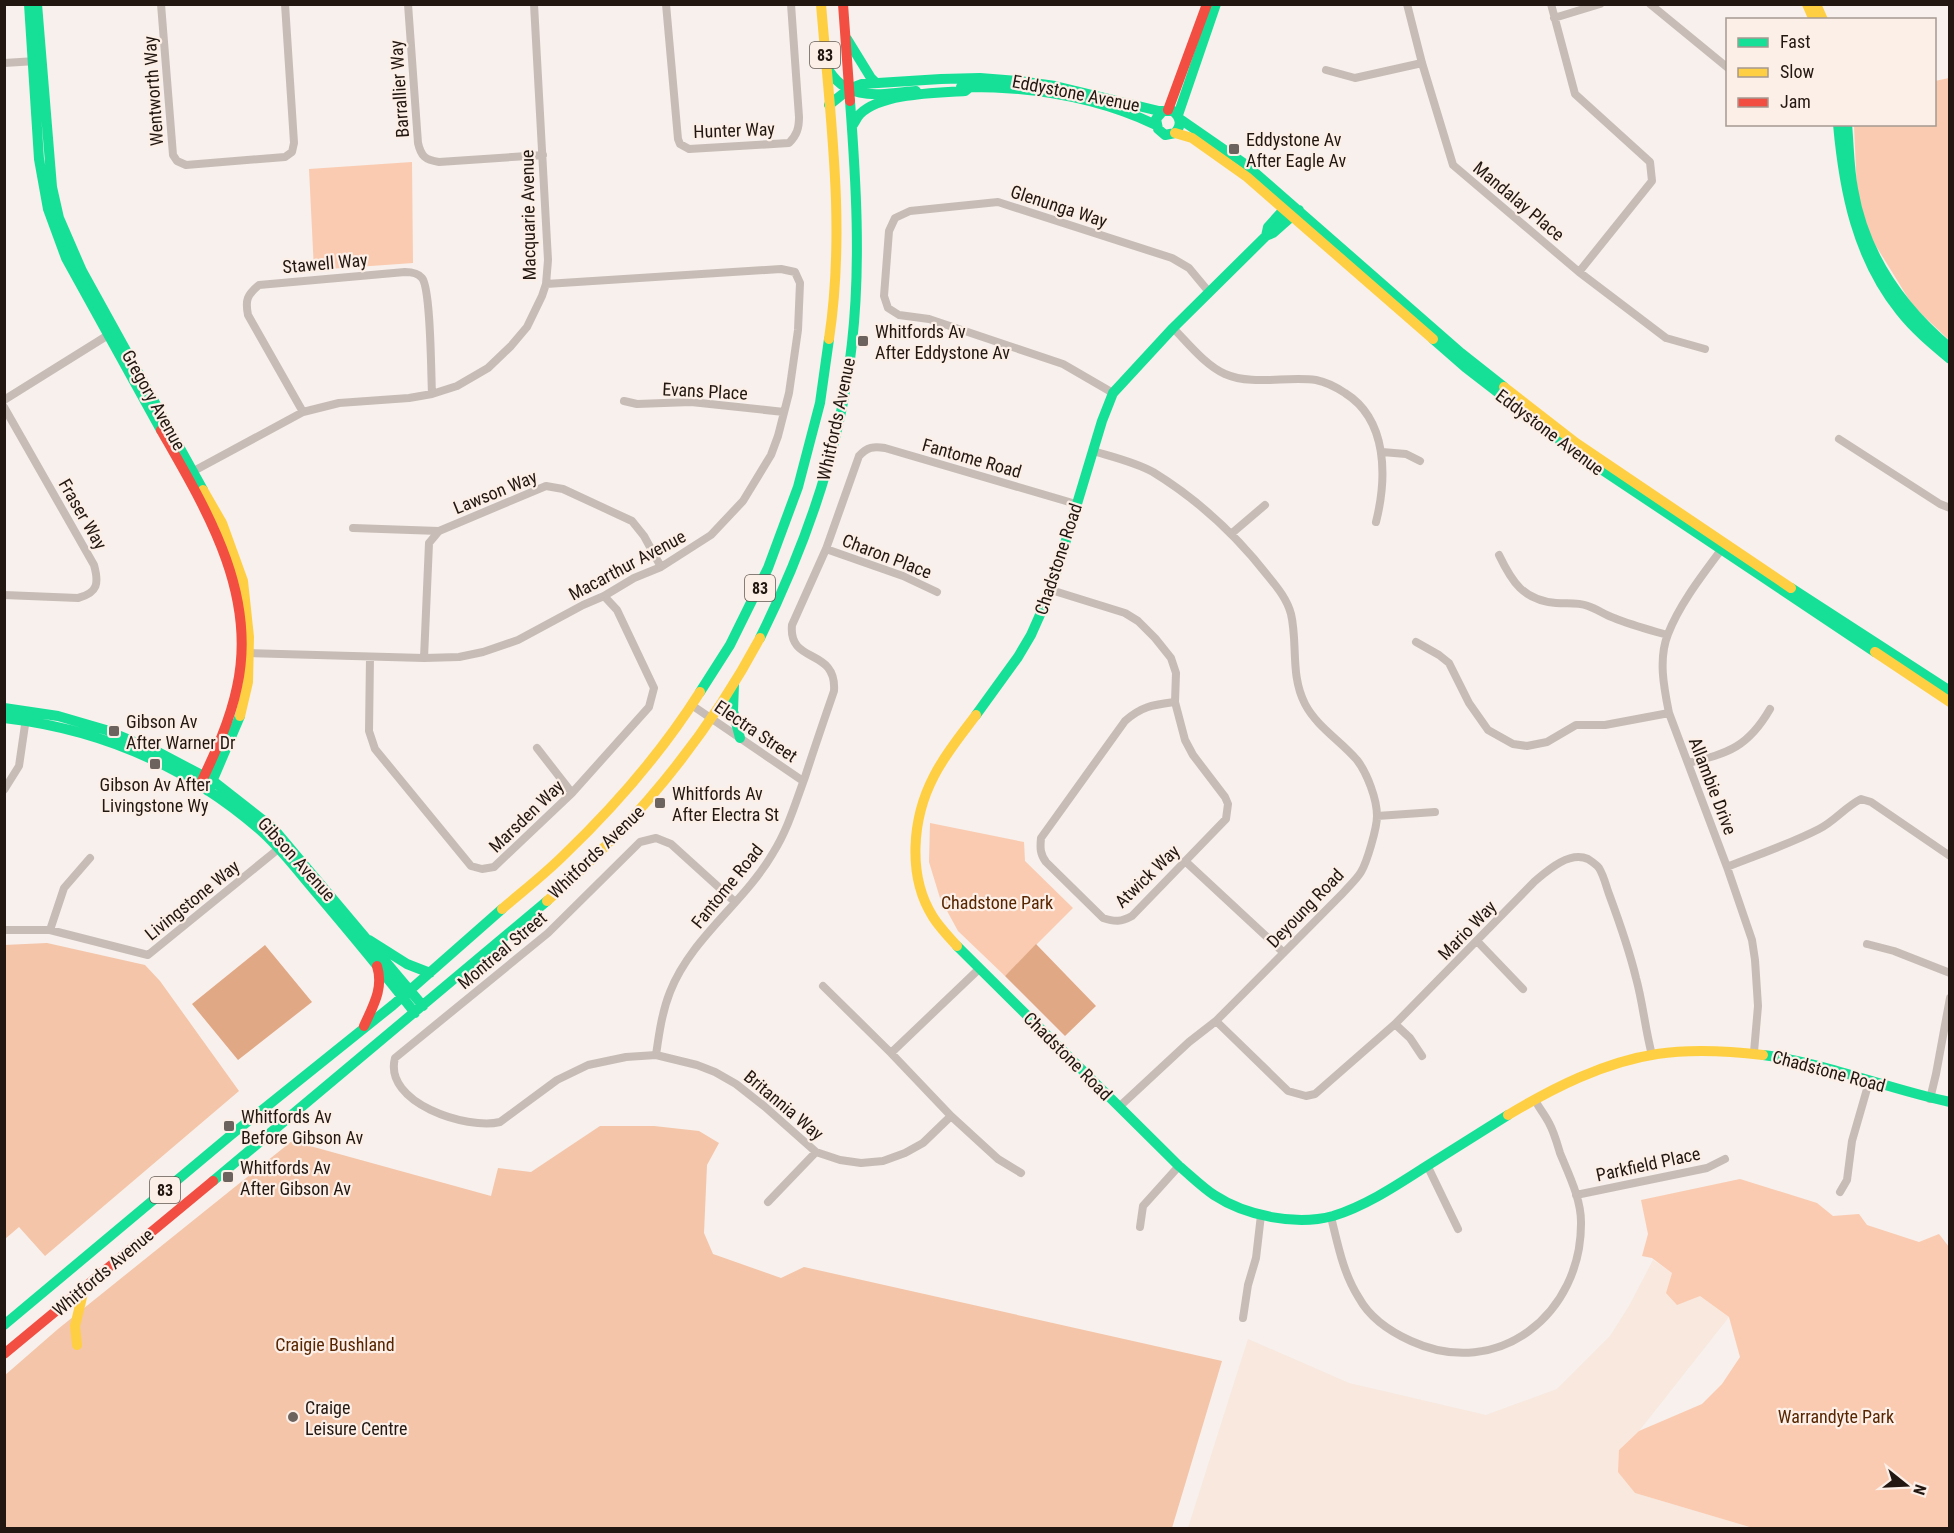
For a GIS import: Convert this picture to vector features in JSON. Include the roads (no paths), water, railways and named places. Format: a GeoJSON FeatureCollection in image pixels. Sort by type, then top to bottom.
{"type":"FeatureCollection","features":[{"type":"Feature","properties":{"kind":"main road","name":"Gregory Avenue"},"geometry":{"type":"LineString","coordinates":[[28,4],[49,168],[55,204],[63,228],[112,333],[190,473],[222,523],[240,568],[249,618],[246,653],[248,682],[241,709],[206,783]]}},
{"type":"Feature","properties":{"kind":"main road","name":"Gregory Avenue"},"geometry":{"type":"LineString","coordinates":[[36,61],[37,4]]}},
{"type":"Feature","properties":{"kind":"main road","name":"Whitfords Avenue"},"geometry":{"type":"LineString","coordinates":[[4,1325],[231,1135],[406,994],[489,923],[590,831],[652,762],[719,667],[773,559],[793,507],[817,419],[830,347],[837,222],[821,4]]}},
{"type":"Feature","properties":{"kind":"main road","name":"Whitfords Avenue"},"geometry":{"type":"LineString","coordinates":[[4,1354],[419,1010],[602,850],[658,790],[711,719],[734,683],[758,642],[791,574],[815,511],[834,447],[846,385],[855,314],[857,245],[852,126],[843,4]]}},
{"type":"Feature","properties":{"kind":"main road"},"geometry":{"type":"LineString","coordinates":[[1172,114],[1156,119],[1156,125],[1163,134],[1175,133],[1180,127],[1172,114],[1207,4]]}},
{"type":"Feature","properties":{"kind":"main road"},"geometry":{"type":"LineString","coordinates":[[1172,114],[1216,4]]}},
{"type":"Feature","properties":{"kind":"main road"},"geometry":{"type":"LineString","coordinates":[[1807,4],[1813,18]]}},
{"type":"Feature","properties":{"kind":"main road"},"geometry":{"type":"LineString","coordinates":[[1816,4],[1822,18]]}},
{"type":"Feature","properties":{"kind":"main road"},"geometry":{"type":"LineString","coordinates":[[845,35],[876,83]]}},
{"type":"Feature","properties":{"kind":"main road"},"geometry":{"type":"LineString","coordinates":[[825,61],[838,85],[848,90]]}},
{"type":"Feature","properties":{"kind":"main road","name":"Eddystone Avenue"},"geometry":{"type":"LineString","coordinates":[[830,105],[848,90],[862,84],[964,78],[1018,80],[1093,94],[1172,114],[1236,157],[1292,209],[1461,353],[1531,409],[1724,547],[1950,702]]}},
{"type":"Feature","properties":{"kind":"main road"},"geometry":{"type":"LineString","coordinates":[[852,126],[860,114],[898,98],[965,91],[970,87]]}},
{"type":"Feature","properties":{"kind":"main road","name":"Eddystone Avenue"},"geometry":{"type":"LineString","coordinates":[[848,90],[863,94],[970,87],[1016,88],[1058,94],[1126,112],[1156,125]]}},
{"type":"Feature","properties":{"kind":"main road"},"geometry":{"type":"LineString","coordinates":[[1838,126],[1841,164],[1849,208],[1869,264],[1907,320],[1936,349],[1950,359]]}},
{"type":"Feature","properties":{"kind":"main road"},"geometry":{"type":"LineString","coordinates":[[1847,126],[1853,191],[1867,240],[1902,302],[1930,332],[1950,348]]}},
{"type":"Feature","properties":{"kind":"main road","name":"Eddystone Avenue"},"geometry":{"type":"LineString","coordinates":[[1175,133],[1192,138],[1204,145],[1292,209]]}},
{"type":"Feature","properties":{"kind":"main road","name":"Chadstone Road"},"geometry":{"type":"LineString","coordinates":[[1292,209],[1268,227],[1266,236],[1173,328],[1113,393],[1102,421],[1051,590],[1034,627],[1018,657],[931,780],[917,816],[915,835],[917,874],[921,892],[932,915],[947,935],[979,969],[1179,1166],[1215,1195],[1261,1215],[1298,1220],[1331,1217],[1372,1199],[1535,1100],[1588,1074],[1652,1055],[1715,1051],[1754,1052],[1792,1058],[1930,1099],[1950,1102]]}},
{"type":"Feature","properties":{"kind":"main road","name":"Eddystone Avenue"},"geometry":{"type":"LineString","coordinates":[[1724,547],[1950,691]]}},
{"type":"Feature","properties":{"kind":"main road"},"geometry":{"type":"LineString","coordinates":[[734,683],[733,711],[740,738]]}},
{"type":"Feature","properties":{"kind":"main road","name":"Gibson Avenue"},"geometry":{"type":"LineString","coordinates":[[4,708],[112,743],[156,761],[206,783],[266,822],[334,914],[377,966],[406,994]]}},
{"type":"Feature","properties":{"kind":"main road","name":"Gibson Avenue"},"geometry":{"type":"LineString","coordinates":[[4,717],[27,716]]}},
{"type":"Feature","properties":{"kind":"main road","name":"Gibson Avenue"},"geometry":{"type":"LineString","coordinates":[[282,846],[369,939],[419,1010]]}},
{"type":"Feature","properties":{"kind":"main road"},"geometry":{"type":"LineString","coordinates":[[369,939],[407,964],[430,973]]}},
{"type":"Feature","properties":{"kind":"main road"},"geometry":{"type":"LineString","coordinates":[[362,1030],[379,991],[381,975],[377,966]]}},
{"type":"Feature","properties":{"kind":"main road"},"geometry":{"type":"LineString","coordinates":[[77,1346],[75,1326],[84,1288]]}},
{"type":"Feature","properties":{"kind":"street","name":"Wentworth Way"},"geometry":{"type":"LineString","coordinates":[[161,4],[172,155],[186,165],[285,157],[292,152],[294,143],[285,4]]}},
{"type":"Feature","properties":{"kind":"street","name":"Barrallier Way"},"geometry":{"type":"LineString","coordinates":[[408,4],[417,143],[422,156],[439,162],[543,155]]}},
{"type":"Feature","properties":{"kind":"street","name":"Macquarie Avenue"},"geometry":{"type":"LineString","coordinates":[[190,473],[303,411],[339,404],[409,399],[457,386],[488,368],[527,327],[546,284],[548,260],[534,4]]}},
{"type":"Feature","properties":{"kind":"street","name":"Hunter Way"},"geometry":{"type":"LineString","coordinates":[[666,4],[678,139],[680,144],[689,149],[789,143],[795,136],[799,126],[799,117],[791,4]]}},
{"type":"Feature","properties":{"kind":"street","name":"Mandalay Place"},"geometry":{"type":"LineString","coordinates":[[1407,4],[1453,165],[1579,272],[1666,338],[1705,349]]}},
{"type":"Feature","properties":{"kind":"street"},"geometry":{"type":"LineString","coordinates":[[1551,4],[1575,93],[1650,162],[1652,181],[1579,272]]}},
{"type":"Feature","properties":{"kind":"street"},"geometry":{"type":"LineString","coordinates":[[1554,18],[1600,4]]}},
{"type":"Feature","properties":{"kind":"street"},"geometry":{"type":"LineString","coordinates":[[1650,4],[1726,66]]}},
{"type":"Feature","properties":{"kind":"street"},"geometry":{"type":"LineString","coordinates":[[4,63],[36,61]]}},
{"type":"Feature","properties":{"kind":"street"},"geometry":{"type":"LineString","coordinates":[[1326,70],[1355,78],[1422,63]]}},
{"type":"Feature","properties":{"kind":"street","name":"Glenunga Way"},"geometry":{"type":"LineString","coordinates":[[1113,393],[1063,364],[929,319],[899,315],[888,308],[884,296],[890,231],[895,218],[910,211],[998,202],[1172,258],[1189,268],[1209,292]]}},
{"type":"Feature","properties":{"kind":"street","name":"Macarthur Avenue"},"geometry":{"type":"LineString","coordinates":[[246,653],[424,658],[459,657],[483,652],[518,640],[634,578],[661,567],[711,535],[743,501],[771,455],[784,412],[798,330],[800,282],[795,272],[781,269],[546,284]]}},
{"type":"Feature","properties":{"kind":"street","name":"Stawell Way"},"geometry":{"type":"LineString","coordinates":[[303,411],[248,315],[246,303],[248,294],[259,285],[405,272],[421,277],[426,287],[432,394]]}},
{"type":"Feature","properties":{"kind":"street"},"geometry":{"type":"LineString","coordinates":[[1173,328],[1212,366],[1223,373],[1248,380],[1318,381],[1335,386],[1362,407],[1371,421],[1382,452],[1382,500],[1376,522]]}},
{"type":"Feature","properties":{"kind":"street"},"geometry":{"type":"LineString","coordinates":[[4,400],[112,333]]}},
{"type":"Feature","properties":{"kind":"street","name":"Evans Place"},"geometry":{"type":"LineString","coordinates":[[624,401],[637,404],[691,402],[784,412]]}},
{"type":"Feature","properties":{"kind":"street","name":"Fraser Way"},"geometry":{"type":"LineString","coordinates":[[4,407],[94,565],[98,578],[95,590],[87,596],[78,598],[4,595]]}},
{"type":"Feature","properties":{"kind":"street"},"geometry":{"type":"LineString","coordinates":[[1839,440],[1940,504],[1950,508]]}},
{"type":"Feature","properties":{"kind":"street","name":"Fantome Road"},"geometry":{"type":"LineString","coordinates":[[656,1055],[662,1017],[678,975],[691,955],[757,878],[784,835],[794,813],[834,691],[835,679],[832,671],[826,665],[797,646],[791,634],[792,625],[826,549],[859,456],[876,446],[1076,504]]}},
{"type":"Feature","properties":{"kind":"street","name":"Deyoung Road"},"geometry":{"type":"LineString","coordinates":[[1093,451],[1133,463],[1152,472],[1203,509],[1232,534],[1282,594],[1291,612],[1297,684],[1305,705],[1317,721],[1359,762],[1371,786],[1377,816],[1362,871],[1343,893],[1216,1021],[1189,1042],[1119,1107]]}},
{"type":"Feature","properties":{"kind":"street"},"geometry":{"type":"LineString","coordinates":[[1382,452],[1406,454],[1420,461]]}},
{"type":"Feature","properties":{"kind":"street","name":"Lawson Way"},"geometry":{"type":"LineString","coordinates":[[424,658],[429,543],[439,531],[546,486],[563,489],[632,521],[644,536],[661,567]]}},
{"type":"Feature","properties":{"kind":"street"},"geometry":{"type":"LineString","coordinates":[[1232,534],[1265,505]]}},
{"type":"Feature","properties":{"kind":"street"},"geometry":{"type":"LineString","coordinates":[[352,528],[439,531]]}},
{"type":"Feature","properties":{"kind":"street","name":"Allambie Drive"},"geometry":{"type":"LineString","coordinates":[[1724,547],[1684,603],[1667,635],[1663,659],[1664,687],[1669,713],[1752,940],[1758,1006],[1754,1052]]}},
{"type":"Feature","properties":{"kind":"street","name":"Charon Place"},"geometry":{"type":"LineString","coordinates":[[826,549],[912,580],[937,592]]}},
{"type":"Feature","properties":{"kind":"street"},"geometry":{"type":"LineString","coordinates":[[1499,555],[1510,577],[1520,590],[1532,597],[1544,601],[1587,605],[1613,618],[1667,635]]}},
{"type":"Feature","properties":{"kind":"street","name":"Atwick Way"},"geometry":{"type":"LineString","coordinates":[[1051,590],[1125,613],[1138,621],[1171,658],[1176,673],[1175,702],[1185,740],[1228,804],[1226,819],[1132,916],[1123,921],[1114,922],[1102,918],[1047,862],[1041,855],[1041,838],[1125,721],[1144,707],[1175,702]]}},
{"type":"Feature","properties":{"kind":"street","name":"Marsden Way"},"geometry":{"type":"LineString","coordinates":[[370,657],[369,731],[375,749],[471,866],[482,869],[494,867],[572,793],[648,707],[654,687],[617,610],[604,596]]}},
{"type":"Feature","properties":{"kind":"street"},"geometry":{"type":"LineString","coordinates":[[1416,642],[1449,663],[1469,703],[1488,730],[1512,744],[1527,746],[1547,742],[1576,725],[1605,725],[1669,713]]}},
{"type":"Feature","properties":{"kind":"street","name":"Electra Street"},"geometry":{"type":"LineString","coordinates":[[693,706],[803,781]]}},
{"type":"Feature","properties":{"kind":"street"},"geometry":{"type":"LineString","coordinates":[[1688,763],[1712,757],[1739,745],[1760,726],[1770,709]]}},
{"type":"Feature","properties":{"kind":"street"},"geometry":{"type":"LineString","coordinates":[[4,789],[19,766],[27,716]]}},
{"type":"Feature","properties":{"kind":"street"},"geometry":{"type":"LineString","coordinates":[[537,748],[572,793]]}},
{"type":"Feature","properties":{"kind":"street"},"geometry":{"type":"LineString","coordinates":[[1727,867],[1819,829],[1836,819],[1849,804],[1861,799],[1871,802],[1950,856]]}},
{"type":"Feature","properties":{"kind":"street"},"geometry":{"type":"LineString","coordinates":[[1377,816],[1435,812]]}},
{"type":"Feature","properties":{"kind":"street","name":"Montreal Street"},"geometry":{"type":"LineString","coordinates":[[395,1058],[548,933],[640,842],[656,838],[671,844],[735,902]]}},
{"type":"Feature","properties":{"kind":"street","name":"Livingstone Way"},"geometry":{"type":"LineString","coordinates":[[4,930],[50,930],[148,955],[282,846]]}},
{"type":"Feature","properties":{"kind":"street","name":"Mario Way"},"geometry":{"type":"LineString","coordinates":[[1216,1021],[1288,1091],[1306,1096],[1314,1094],[1395,1024],[1535,881],[1552,868],[1578,857],[1588,859],[1598,867],[1620,923],[1636,979],[1652,1055]]}},
{"type":"Feature","properties":{"kind":"street"},"geometry":{"type":"LineString","coordinates":[[50,930],[64,888],[90,858]]}},
{"type":"Feature","properties":{"kind":"street"},"geometry":{"type":"LineString","coordinates":[[1185,861],[1283,952]]}},
{"type":"Feature","properties":{"kind":"street"},"geometry":{"type":"LineString","coordinates":[[1477,941],[1523,989]]}},
{"type":"Feature","properties":{"kind":"street"},"geometry":{"type":"LineString","coordinates":[[1867,944],[1894,951],[1950,973]]}},
{"type":"Feature","properties":{"kind":"street"},"geometry":{"type":"LineString","coordinates":[[891,1053],[979,969]]}},
{"type":"Feature","properties":{"kind":"street"},"geometry":{"type":"LineString","coordinates":[[823,986],[951,1116],[998,1159],[1021,1173]]}},
{"type":"Feature","properties":{"kind":"street"},"geometry":{"type":"LineString","coordinates":[[1930,1099],[1950,998]]}},
{"type":"Feature","properties":{"kind":"street"},"geometry":{"type":"LineString","coordinates":[[1395,1024],[1410,1038],[1422,1056]]}},
{"type":"Feature","properties":{"kind":"street","name":"Britannia Way"},"geometry":{"type":"LineString","coordinates":[[395,1058],[393,1067],[395,1076],[413,1101],[439,1114],[481,1124],[500,1122],[556,1080],[588,1065],[626,1057],[656,1055],[697,1065],[736,1083],[816,1152],[840,1160],[861,1163],[884,1161],[922,1143],[951,1116]]}},
{"type":"Feature","properties":{"kind":"street"},"geometry":{"type":"LineString","coordinates":[[1840,1192],[1847,1180],[1852,1141],[1869,1082]]}},
{"type":"Feature","properties":{"kind":"street"},"geometry":{"type":"LineString","coordinates":[[1331,1217],[1345,1270],[1359,1300],[1377,1320],[1398,1335],[1425,1347],[1460,1353],[1488,1350],[1519,1338],[1541,1323],[1563,1296],[1574,1270],[1580,1244],[1581,1221],[1576,1195],[1550,1124],[1535,1100]]}},
{"type":"Feature","properties":{"kind":"street"},"geometry":{"type":"LineString","coordinates":[[768,1203],[816,1152]]}},
{"type":"Feature","properties":{"kind":"street","name":"Parkfield Place"},"geometry":{"type":"LineString","coordinates":[[1576,1195],[1707,1168],[1725,1159]]}},
{"type":"Feature","properties":{"kind":"street"},"geometry":{"type":"LineString","coordinates":[[1427,1165],[1458,1229]]}},
{"type":"Feature","properties":{"kind":"street"},"geometry":{"type":"LineString","coordinates":[[1140,1227],[1143,1206],[1179,1166]]}},
{"type":"Feature","properties":{"kind":"street"},"geometry":{"type":"LineString","coordinates":[[1243,1318],[1248,1285],[1256,1258],[1261,1215]]}},
{"type":"Feature","properties":{"kind":"place","name":"Eddystone Av After Eagle Av"},"geometry":{"type":"Point","coordinates":[1234,149]}},
{"type":"Feature","properties":{"kind":"place","name":"Whitfords Av After Eddystone Av"},"geometry":{"type":"Point","coordinates":[863,341]}},
{"type":"Feature","properties":{"kind":"place","name":"Gibson Av After Warner Dr"},"geometry":{"type":"Point","coordinates":[114,731]}},
{"type":"Feature","properties":{"kind":"place","name":"Gibson Av After Livingstone Wy"},"geometry":{"type":"Point","coordinates":[155,764]}},
{"type":"Feature","properties":{"kind":"place","name":"Whitfords Av After Electra St"},"geometry":{"type":"Point","coordinates":[660,803]}},
{"type":"Feature","properties":{"kind":"place","name":"Whitfords Av Before Gibson Av"},"geometry":{"type":"Point","coordinates":[229,1126]}},
{"type":"Feature","properties":{"kind":"place","name":"Whitfords Av After Gibson Av"},"geometry":{"type":"Point","coordinates":[228,1177]}},
{"type":"Feature","properties":{"kind":"place","name":"Craige Leisure Centre"},"geometry":{"type":"Point","coordinates":[293,1417]}},
{"type":"Feature","properties":{"kind":"park label","name":"Chadstone Park"},"geometry":{"type":"Point","coordinates":[997,902]}},
{"type":"Feature","properties":{"kind":"park label","name":"Craigie Bushland"},"geometry":{"type":"Point","coordinates":[335,1344]}},
{"type":"Feature","properties":{"kind":"park label","name":"Warrandyte Park"},"geometry":{"type":"Point","coordinates":[1836,1416]}}]}
